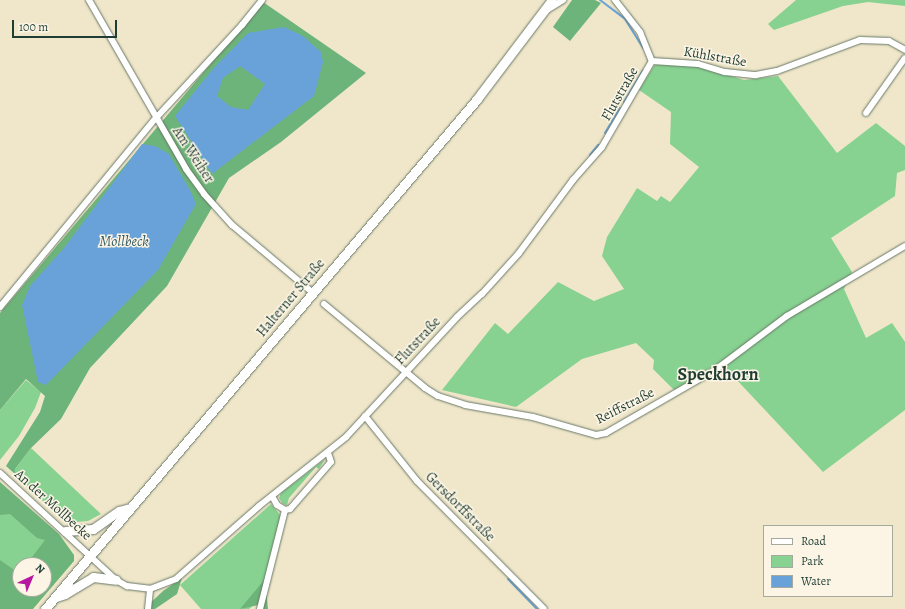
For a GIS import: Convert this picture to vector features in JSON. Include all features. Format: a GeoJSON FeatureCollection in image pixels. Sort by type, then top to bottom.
{"type":"FeatureCollection","features":[{"type":"Feature","properties":{"kind":"main road","name":"Halterner Straße"},"geometry":{"type":"LineString","coordinates":[[45,609],[309,291],[477,99],[552,0]]}},
{"type":"Feature","properties":{"kind":"main road"},"geometry":{"type":"LineString","coordinates":[[65,531],[93,529],[119,511],[130,508]]}},
{"type":"Feature","properties":{"kind":"main road"},"geometry":{"type":"LineString","coordinates":[[56,597],[65,594],[93,577],[116,580]]}},
{"type":"Feature","properties":{"kind":"street","name":"Am Weiher"},"geometry":{"type":"LineString","coordinates":[[89,0],[186,169],[204,194],[232,225],[309,291]]}},
{"type":"Feature","properties":{"kind":"street"},"geometry":{"type":"LineString","coordinates":[[0,307],[156,118],[242,25],[262,0]]}},
{"type":"Feature","properties":{"kind":"street"},"geometry":{"type":"LineString","coordinates":[[545,11],[563,0]]}},
{"type":"Feature","properties":{"kind":"street"},"geometry":{"type":"LineString","coordinates":[[611,0],[616,2],[640,32],[652,61]]}},
{"type":"Feature","properties":{"kind":"street","name":"Kühlstraße"},"geometry":{"type":"LineString","coordinates":[[652,61],[698,64],[726,72],[756,75],[777,70],[860,40],[889,41],[905,50]]}},
{"type":"Feature","properties":{"kind":"street"},"geometry":{"type":"LineString","coordinates":[[866,113],[905,58]]}},
{"type":"Feature","properties":{"kind":"street","name":"Flutstraße"},"geometry":{"type":"LineString","coordinates":[[90,555],[116,580],[127,586],[150,589],[176,579],[272,496],[328,453],[365,416],[519,253],[573,180],[602,147],[652,61]]}},
{"type":"Feature","properties":{"kind":"street","name":"Reiffstraße"},"geometry":{"type":"LineString","coordinates":[[324,304],[425,388],[451,401],[533,417],[596,434],[606,433],[715,370],[787,316],[905,246]]}},
{"type":"Feature","properties":{"kind":"street","name":"Gersdorffstraße"},"geometry":{"type":"LineString","coordinates":[[365,416],[417,481],[544,609]]}},
{"type":"Feature","properties":{"kind":"street"},"geometry":{"type":"LineString","coordinates":[[272,496],[277,505],[285,510],[290,509],[330,462],[328,453]]}},
{"type":"Feature","properties":{"kind":"street","name":"An der Mollbecke"},"geometry":{"type":"LineString","coordinates":[[0,473],[90,555]]}},
{"type":"Feature","properties":{"kind":"street"},"geometry":{"type":"LineString","coordinates":[[260,609],[285,510]]}},
{"type":"Feature","properties":{"kind":"street"},"geometry":{"type":"LineString","coordinates":[[148,609],[150,589]]}},
{"type":"Feature","properties":{"kind":"green space"},"geometry":{"type":"Polygon","coordinates":[[[572,0],[595,0],[601,3],[570,41],[553,27],[572,0]]]}},
{"type":"Feature","properties":{"kind":"green space"},"geometry":{"type":"Polygon","coordinates":[[[796,0],[905,0],[905,6],[868,2],[843,6],[774,30],[768,24],[796,0]]]}},
{"type":"Feature","properties":{"kind":"green space"},"geometry":{"type":"Polygon","coordinates":[[[263,2],[366,73],[281,142],[229,178],[167,286],[90,368],[61,419],[31,448],[15,469],[16,475],[6,466],[40,412],[45,396],[26,379],[0,410],[0,313],[263,2]]]}},
{"type":"Feature","properties":{"kind":"green space"},"geometry":{"type":"Polygon","coordinates":[[[658,64],[702,67],[744,80],[778,76],[837,153],[876,123],[905,146],[905,170],[897,173],[895,196],[831,238],[852,272],[844,289],[866,338],[892,323],[905,342],[905,410],[823,472],[720,362],[674,390],[653,369],[654,360],[636,343],[582,359],[516,407],[442,390],[495,323],[508,334],[558,282],[594,301],[624,289],[602,256],[607,237],[637,188],[657,201],[661,196],[670,202],[699,167],[670,144],[671,112],[639,90],[654,66],[658,64]]]}},
{"type":"Feature","properties":{"kind":"green space"},"geometry":{"type":"Polygon","coordinates":[[[26,380],[41,392],[35,408],[19,436],[0,460],[0,410],[26,380]]]}},
{"type":"Feature","properties":{"kind":"green space"},"geometry":{"type":"Polygon","coordinates":[[[31,448],[101,514],[88,521],[76,522],[64,518],[49,507],[16,475],[15,469],[31,448]]]}},
{"type":"Feature","properties":{"kind":"green space"},"geometry":{"type":"Polygon","coordinates":[[[325,459],[319,469],[316,467],[289,498],[287,505],[283,504],[279,498],[281,493],[325,459]]]}},
{"type":"Feature","properties":{"kind":"green space"},"geometry":{"type":"Polygon","coordinates":[[[0,482],[59,534],[74,555],[74,561],[52,587],[52,557],[32,557],[45,540],[37,538],[10,514],[0,515],[0,482]]]}},
{"type":"Feature","properties":{"kind":"green space"},"geometry":{"type":"Polygon","coordinates":[[[0,485],[48,528],[45,557],[12,557],[12,597],[0,609],[0,485]]]}},
{"type":"Feature","properties":{"kind":"green space"},"geometry":{"type":"Polygon","coordinates":[[[271,504],[282,517],[261,599],[249,609],[201,609],[180,585],[271,504]]]}},
{"type":"Feature","properties":{"kind":"green space"},"geometry":{"type":"Polygon","coordinates":[[[0,560],[12,568],[12,597],[43,597],[33,609],[0,609],[0,560]]]}},
{"type":"Feature","properties":{"kind":"green space"},"geometry":{"type":"Polygon","coordinates":[[[182,578],[177,594],[155,609],[144,609],[163,591],[182,578]]]}},
{"type":"Feature","properties":{"kind":"green space"},"geometry":{"type":"Polygon","coordinates":[[[265,579],[268,609],[257,609],[258,605],[240,609],[265,579]]]}},
{"type":"Feature","properties":{"kind":"water"},"geometry":{"type":"Polygon","coordinates":[[[284,27],[303,36],[321,52],[323,62],[314,96],[212,174],[175,116],[212,70],[248,33],[284,27]],[[240,66],[223,78],[217,96],[231,107],[248,110],[265,84],[240,66]]]}},
{"type":"Feature","properties":{"kind":"water","name":"Mollbeck"},"geometry":{"type":"Polygon","coordinates":[[[142,144],[155,146],[169,154],[191,192],[196,204],[158,270],[46,385],[38,382],[22,305],[30,286],[64,248],[142,144]]]}},
{"type":"Feature","properties":{"kind":"waterway"},"geometry":{"type":"LineString","coordinates":[[600,0],[625,19],[643,48]]}},
{"type":"Feature","properties":{"kind":"waterway"},"geometry":{"type":"LineString","coordinates":[[624,102],[643,70]]}},
{"type":"Feature","properties":{"kind":"waterway"},"geometry":{"type":"LineString","coordinates":[[605,133],[620,108]]}},
{"type":"Feature","properties":{"kind":"waterway"},"geometry":{"type":"LineString","coordinates":[[590,155],[598,145]]}},
{"type":"Feature","properties":{"kind":"waterway"},"geometry":{"type":"LineString","coordinates":[[508,579],[537,609]]}},
{"type":"Feature","properties":{"kind":"district","name":"Speckhorn"},"geometry":{"type":"Point","coordinates":[718,374]}}]}
